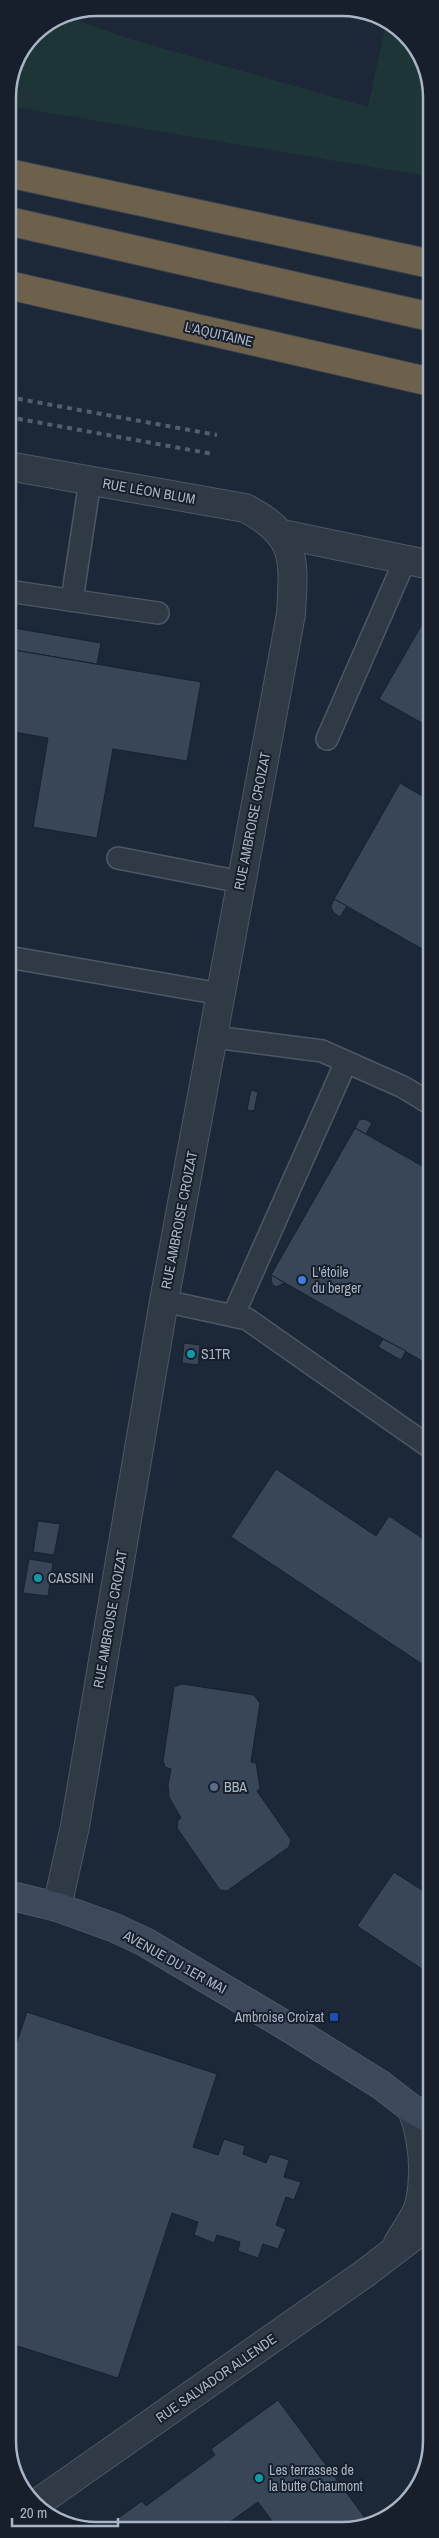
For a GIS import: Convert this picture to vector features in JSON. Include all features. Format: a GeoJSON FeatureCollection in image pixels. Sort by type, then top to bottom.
{"type":"FeatureCollection","features":[{"type":"Feature","properties":{"kind":"highway"},"geometry":{"type":"LineString","coordinates":[[16,175],[423,262]]}},
{"type":"Feature","properties":{"kind":"highway"},"geometry":{"type":"LineString","coordinates":[[16,223],[423,315]]}},
{"type":"Feature","properties":{"kind":"highway","name":"L'AQUITAINE"},"geometry":{"type":"LineString","coordinates":[[16,287],[423,380]]}},
{"type":"Feature","properties":{"kind":"street","name":"RUE LÉON BLUM"},"geometry":{"type":"LineString","coordinates":[[16,467],[245,508],[265,518],[282,534]]}},
{"type":"Feature","properties":{"kind":"street"},"geometry":{"type":"LineString","coordinates":[[282,534],[418,562]]}},
{"type":"Feature","properties":{"kind":"street","name":"RUE AMBROISE CROIZAT"},"geometry":{"type":"LineString","coordinates":[[57,1907],[75,1826],[164,1301],[291,614],[293,577],[290,552],[282,534]]}},
{"type":"Feature","properties":{"kind":"street","name":"AVENUE DU 1ER MAI"},"geometry":{"type":"LineString","coordinates":[[16,1897],[57,1907],[115,1928],[145,1942],[288,2027],[381,2085],[422,2114]]}},
{"type":"Feature","properties":{"kind":"street","name":"RUE SALVADOR ALLENDE"},"geometry":{"type":"LineString","coordinates":[[422,2114],[417,2123],[423,2156]]}},
{"type":"Feature","properties":{"kind":"street","name":"RUE SALVADOR ALLENDE"},"geometry":{"type":"LineString","coordinates":[[395,2249],[420,2203],[423,2172]]}},
{"type":"Feature","properties":{"kind":"street","name":"RUE SALVADOR ALLENDE"},"geometry":{"type":"LineString","coordinates":[[42,2500],[364,2274],[423,2229]]}},
{"type":"Feature","properties":{"kind":"lane"},"geometry":{"type":"LineString","coordinates":[[72,600],[90,481]]}},
{"type":"Feature","properties":{"kind":"lane"},"geometry":{"type":"LineString","coordinates":[[327,739],[418,562]]}},
{"type":"Feature","properties":{"kind":"lane"},"geometry":{"type":"LineString","coordinates":[[16,592],[158,613]]}},
{"type":"Feature","properties":{"kind":"lane"},"geometry":{"type":"LineString","coordinates":[[118,858],[241,882]]}},
{"type":"Feature","properties":{"kind":"lane"},"geometry":{"type":"LineString","coordinates":[[16,958],[222,994]]}},
{"type":"Feature","properties":{"kind":"lane"},"geometry":{"type":"LineString","coordinates":[[214,1037],[322,1052],[403,1086],[423,1099]]}},
{"type":"Feature","properties":{"kind":"lane"},"geometry":{"type":"LineString","coordinates":[[233,1316],[346,1062]]}},
{"type":"Feature","properties":{"kind":"lane"},"geometry":{"type":"LineString","coordinates":[[164,1301],[247,1319],[423,1442]]}},
{"type":"Feature","properties":{"kind":"green space"},"geometry":{"type":"Polygon","coordinates":[[[76,20],[130,39],[368,107],[385,29],[399,40],[409,52],[420,77],[423,98],[423,176],[16,107],[16,92],[19,77],[33,48],[44,36],[57,27],[76,20]]]}},
{"type":"Feature","properties":{"kind":"building"},"geometry":{"type":"Polygon","coordinates":[[[423,623],[423,724],[379,699],[423,623]]]}},
{"type":"Feature","properties":{"kind":"building"},"geometry":{"type":"Polygon","coordinates":[[[16,628],[101,643],[97,664],[16,650],[16,628]]]}},
{"type":"Feature","properties":{"kind":"building"},"geometry":{"type":"Polygon","coordinates":[[[16,650],[201,682],[187,761],[113,749],[97,838],[33,827],[48,738],[16,732],[16,650]]]}},
{"type":"Feature","properties":{"kind":"building"},"geometry":{"type":"Polygon","coordinates":[[[400,783],[423,796],[423,949],[334,899],[400,783]]]}},
{"type":"Feature","properties":{"kind":"building"},"geometry":{"type":"Polygon","coordinates":[[[334,899],[347,906],[340,917],[333,912],[331,906],[334,899]]]}},
{"type":"Feature","properties":{"kind":"building"},"geometry":{"type":"Polygon","coordinates":[[[251,1090],[258,1092],[254,1111],[247,1110],[251,1090]]]}},
{"type":"Feature","properties":{"kind":"building"},"geometry":{"type":"Polygon","coordinates":[[[365,1119],[372,1123],[366,1134],[355,1128],[359,1120],[365,1119]]]}},
{"type":"Feature","properties":{"kind":"building"},"geometry":{"type":"Polygon","coordinates":[[[355,1128],[423,1166],[423,1361],[271,1275],[355,1128]]]}},
{"type":"Feature","properties":{"kind":"building"},"geometry":{"type":"Polygon","coordinates":[[[271,1275],[285,1283],[276,1287],[272,1284],[271,1275]]]}},
{"type":"Feature","properties":{"kind":"building"},"geometry":{"type":"Polygon","coordinates":[[[383,1339],[406,1351],[401,1360],[378,1347],[383,1339]]]}},
{"type":"Feature","properties":{"kind":"building","name":"S1TR"},"geometry":{"type":"Polygon","coordinates":[[[184,1343],[200,1345],[198,1365],[182,1363],[184,1343]]]}},
{"type":"Feature","properties":{"kind":"building"},"geometry":{"type":"Polygon","coordinates":[[[276,1469],[376,1536],[389,1516],[423,1539],[423,1665],[231,1537],[276,1469]]]}},
{"type":"Feature","properties":{"kind":"building"},"geometry":{"type":"Polygon","coordinates":[[[38,1521],[60,1524],[54,1555],[33,1552],[38,1521]]]}},
{"type":"Feature","properties":{"kind":"building","name":"CASSINI"},"geometry":{"type":"Polygon","coordinates":[[[29,1559],[53,1563],[48,1596],[23,1593],[29,1559]]]}},
{"type":"Feature","properties":{"kind":"building","name":"BBA"},"geometry":{"type":"Polygon","coordinates":[[[182,1684],[254,1695],[260,1703],[251,1762],[256,1763],[260,1788],[257,1791],[291,1840],[289,1847],[227,1891],[220,1890],[177,1828],[178,1820],[181,1818],[169,1797],[168,1785],[171,1769],[165,1767],[163,1761],[174,1687],[182,1684]]]}},
{"type":"Feature","properties":{"kind":"building"},"geometry":{"type":"Polygon","coordinates":[[[394,1872],[423,1891],[423,1970],[357,1926],[394,1872]]]}},
{"type":"Feature","properties":{"kind":"building"},"geometry":{"type":"Polygon","coordinates":[[[27,2012],[217,2074],[193,2147],[218,2155],[224,2139],[245,2146],[243,2154],[266,2163],[270,2154],[289,2160],[284,2177],[301,2182],[294,2200],[286,2197],[276,2225],[286,2229],[278,2249],[263,2244],[258,2258],[238,2251],[240,2242],[217,2235],[214,2243],[194,2235],[198,2222],[172,2213],[118,2378],[16,2346],[16,2044],[27,2012]]]}},
{"type":"Feature","properties":{"kind":"building","name":"Les terrasses de la butte Chaumont"},"geometry":{"type":"Polygon","coordinates":[[[278,2400],[365,2518],[341,2522],[273,2522],[258,2502],[230,2522],[113,2522],[142,2501],[146,2506],[215,2455],[211,2449],[278,2400]]]}},
{"type":"Feature","properties":{"kind":"railway"},"geometry":{"type":"LineString","coordinates":[[16,398],[217,435]]}},
{"type":"Feature","properties":{"kind":"railway"},"geometry":{"type":"LineString","coordinates":[[16,418],[213,454]]}},
{"type":"Feature","properties":{"kind":"place","name":"L'étoile du berger"},"geometry":{"type":"Point","coordinates":[302,1280]}},
{"type":"Feature","properties":{"kind":"place","name":"S1TR"},"geometry":{"type":"Point","coordinates":[191,1354]}},
{"type":"Feature","properties":{"kind":"place","name":"CASSINI"},"geometry":{"type":"Point","coordinates":[38,1578]}},
{"type":"Feature","properties":{"kind":"place","name":"BBA"},"geometry":{"type":"Point","coordinates":[214,1787]}},
{"type":"Feature","properties":{"kind":"place","name":"Ambroise Croizat"},"geometry":{"type":"Point","coordinates":[334,2017]}},
{"type":"Feature","properties":{"kind":"place","name":"Les terrasses de la butte Chaumont"},"geometry":{"type":"Point","coordinates":[259,2478]}}]}
